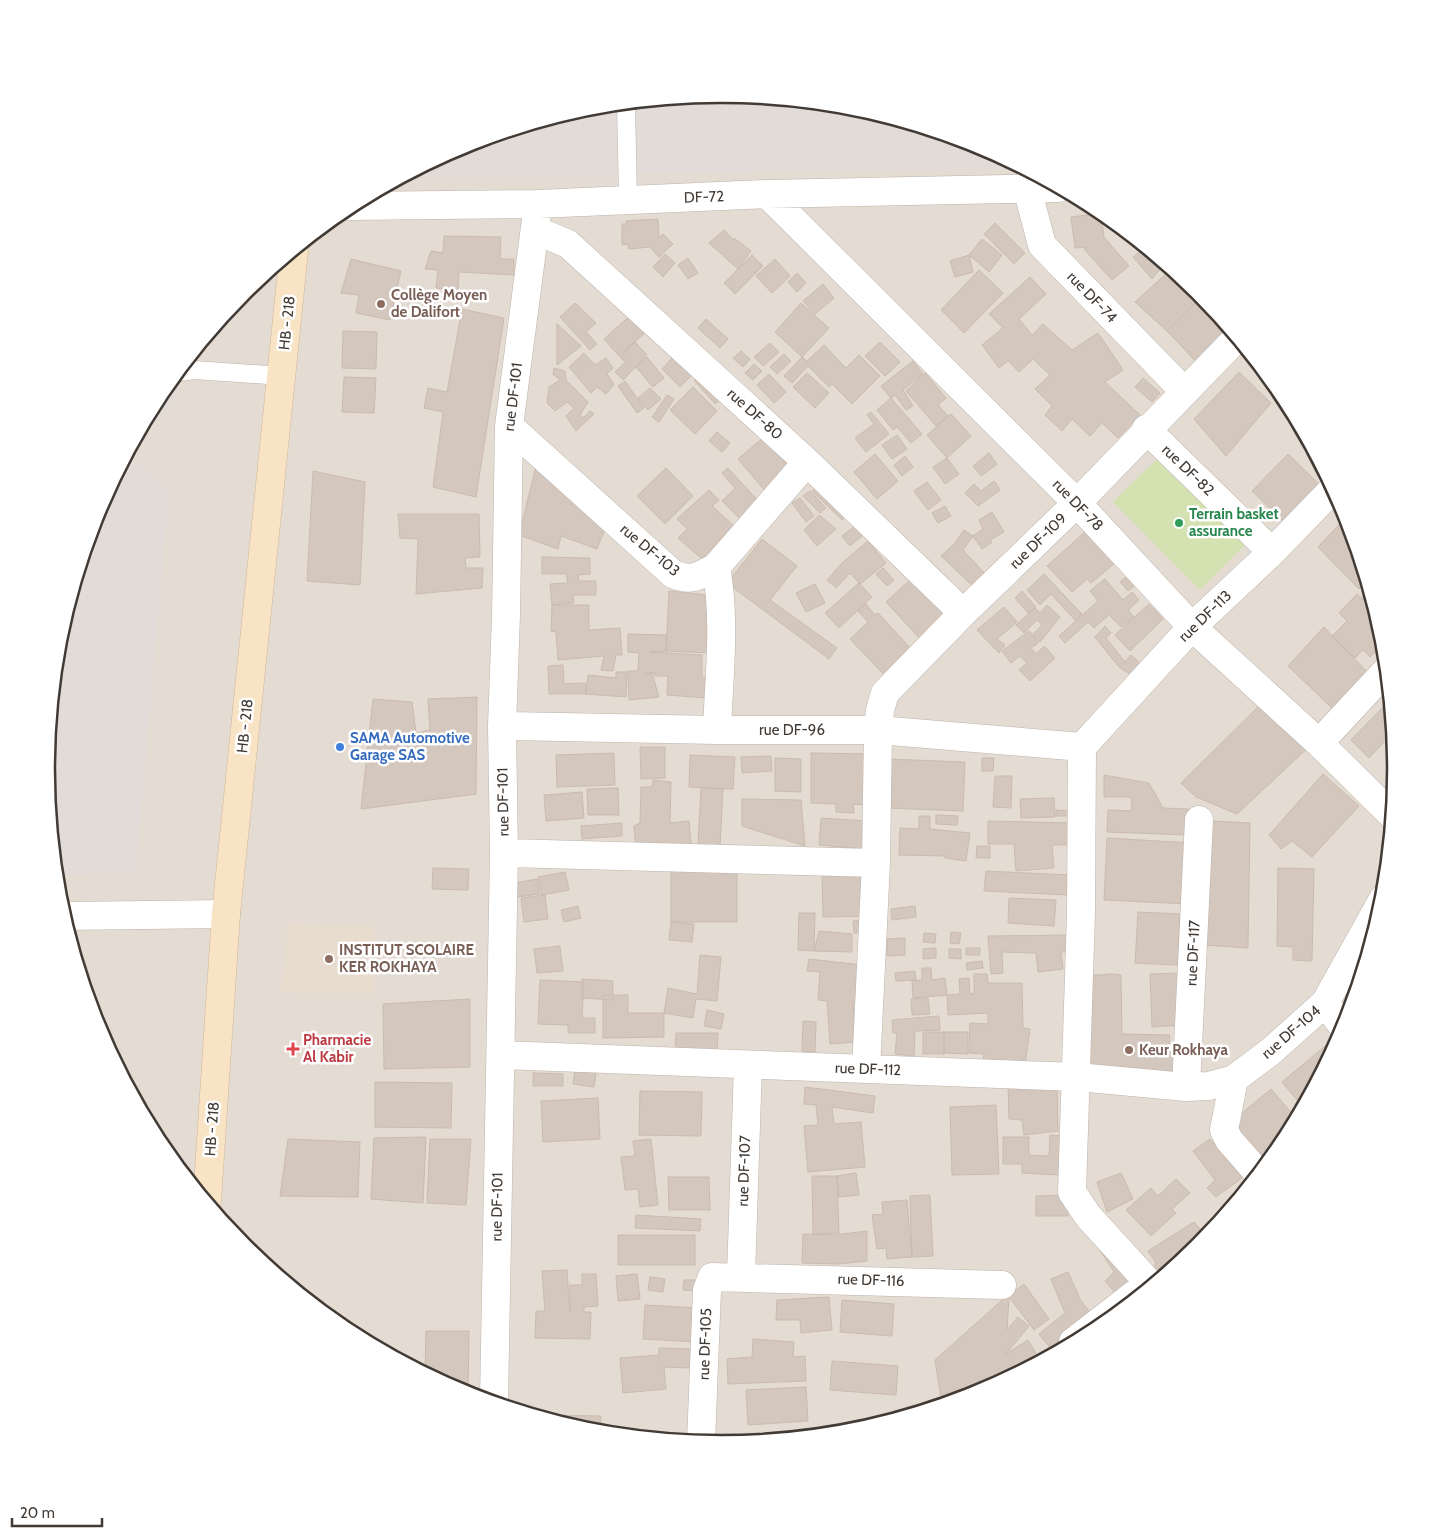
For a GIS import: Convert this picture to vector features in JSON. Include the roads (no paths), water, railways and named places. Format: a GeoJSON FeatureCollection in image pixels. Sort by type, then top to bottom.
{"type":"FeatureCollection","features":[{"type":"Feature","properties":{"kind":"main road","name":"HB - 218"},"geometry":{"type":"LineString","coordinates":[[208,1192],[226,914],[293,259]]}},
{"type":"Feature","properties":{"kind":"street","name":"DF-72"},"geometry":{"type":"LineString","coordinates":[[364,207],[536,217],[628,200],[1027,180]]}},
{"type":"Feature","properties":{"kind":"street","name":"rue DF-74"},"geometry":{"type":"LineString","coordinates":[[1027,180],[1042,245],[1184,391]]}},
{"type":"Feature","properties":{"kind":"street","name":"rue DF-78"},"geometry":{"type":"LineString","coordinates":[[767,194],[1077,503],[1192,627],[1318,743],[1386,809]]}},
{"type":"Feature","properties":{"kind":"street","name":"rue DF-101"},"geometry":{"type":"LineString","coordinates":[[494,1395],[504,853],[502,726],[509,426],[536,217]]}},
{"type":"Feature","properties":{"kind":"street","name":"rue DF-80"},"geometry":{"type":"LineString","coordinates":[[536,217],[807,462],[964,613]]}},
{"type":"Feature","properties":{"kind":"street","name":"rue DF-109"},"geometry":{"type":"LineString","coordinates":[[878,730],[882,700],[885,693],[1077,503],[1232,342]]}},
{"type":"Feature","properties":{"kind":"street","name":"rue DF-103"},"geometry":{"type":"LineString","coordinates":[[509,426],[673,574],[685,579],[697,577],[716,567],[807,462]]}},
{"type":"Feature","properties":{"kind":"street","name":"rue DF-82"},"geometry":{"type":"LineString","coordinates":[[1146,430],[1272,552]]}},
{"type":"Feature","properties":{"kind":"street","name":"rue DF-113"},"geometry":{"type":"LineString","coordinates":[[1082,747],[1192,627],[1272,552],[1327,495]]}},
{"type":"Feature","properties":{"kind":"street"},"geometry":{"type":"LineString","coordinates":[[716,567],[721,595],[722,622],[717,730]]}},
{"type":"Feature","properties":{"kind":"street"},"geometry":{"type":"LineString","coordinates":[[1318,743],[1380,678]]}},
{"type":"Feature","properties":{"kind":"street","name":"rue DF-96"},"geometry":{"type":"LineString","coordinates":[[502,726],[717,730],[878,730],[1082,747]]}},
{"type":"Feature","properties":{"kind":"street"},"geometry":{"type":"LineString","coordinates":[[866,1069],[876,862],[878,730]]}},
{"type":"Feature","properties":{"kind":"street"},"geometry":{"type":"LineString","coordinates":[[1082,747],[1077,1076],[1072,1192],[1088,1216],[1147,1280]]}},
{"type":"Feature","properties":{"kind":"street","name":"rue DF-117"},"geometry":{"type":"LineString","coordinates":[[1186,1087],[1199,820]]}},
{"type":"Feature","properties":{"kind":"street"},"geometry":{"type":"LineString","coordinates":[[504,853],[876,862]]}},
{"type":"Feature","properties":{"kind":"street"},"geometry":{"type":"LineString","coordinates":[[72,916],[226,914]]}},
{"type":"Feature","properties":{"kind":"street","name":"rue DF-104"},"geometry":{"type":"LineString","coordinates":[[1234,1079],[1270,1052],[1325,1003],[1366,931]]}},
{"type":"Feature","properties":{"kind":"street"},"geometry":{"type":"LineString","coordinates":[[1325,1003],[1338,1020]]}},
{"type":"Feature","properties":{"kind":"street","name":"rue DF-112"},"geometry":{"type":"LineString","coordinates":[[500,1055],[1077,1076],[1186,1087],[1209,1086],[1234,1079]]}},
{"type":"Feature","properties":{"kind":"street","name":"rue DF-107"},"geometry":{"type":"LineString","coordinates":[[740,1276],[748,1065]]}},
{"type":"Feature","properties":{"kind":"street"},"geometry":{"type":"LineString","coordinates":[[1234,1079],[1224,1130],[1229,1140],[1254,1168]]}},
{"type":"Feature","properties":{"kind":"street","name":"rue DF-105"},"geometry":{"type":"LineString","coordinates":[[702,1435],[708,1284],[716,1275],[740,1276]]}},
{"type":"Feature","properties":{"kind":"street","name":"rue DF-116"},"geometry":{"type":"LineString","coordinates":[[740,1276],[1002,1285]]}},
{"type":"Feature","properties":{"kind":"lane"},"geometry":{"type":"LineString","coordinates":[[626,110],[628,200]]}},
{"type":"Feature","properties":{"kind":"lane"},"geometry":{"type":"LineString","coordinates":[[188,371],[282,376]]}},
{"type":"Feature","properties":{"kind":"place","name":"Collège Moyen de Dalifort"},"geometry":{"type":"Point","coordinates":[381,304]}},
{"type":"Feature","properties":{"kind":"place","name":"Terrain basket assurance"},"geometry":{"type":"Point","coordinates":[1179,523]}},
{"type":"Feature","properties":{"kind":"place","name":"SAMA Automotive Garage SAS"},"geometry":{"type":"Point","coordinates":[340,747]}},
{"type":"Feature","properties":{"kind":"place","name":"INSTITUT SCOLAIRE KER ROKHAYA"},"geometry":{"type":"Point","coordinates":[329,959]}},
{"type":"Feature","properties":{"kind":"place","name":"Pharmacie Al Kabir"},"geometry":{"type":"Point","coordinates":[293,1049]}},
{"type":"Feature","properties":{"kind":"place","name":"Keur Rokhaya"},"geometry":{"type":"Point","coordinates":[1129,1050]}}]}
